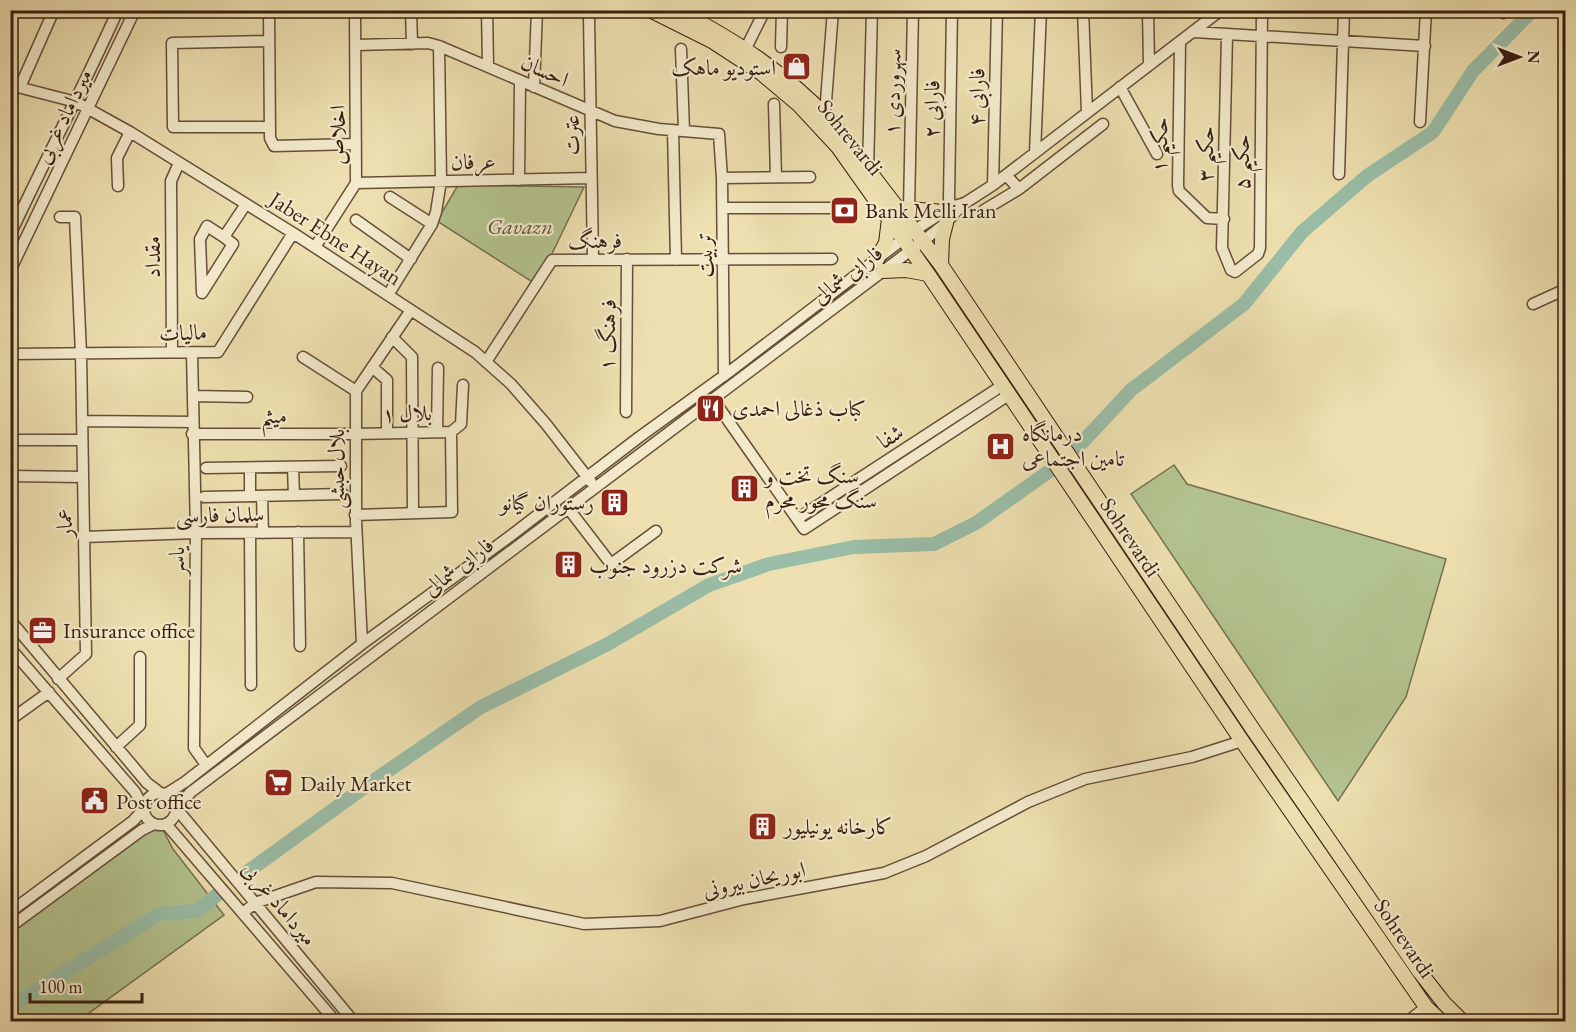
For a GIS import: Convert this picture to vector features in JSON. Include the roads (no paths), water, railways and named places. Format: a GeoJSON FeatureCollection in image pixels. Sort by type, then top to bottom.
{"type":"FeatureCollection","features":[{"type":"Feature","properties":{"kind":"main road","name":"Sohrevardi"},"geometry":{"type":"LineString","coordinates":[[650,10],[712,41],[761,73],[799,105],[899,212],[907,245],[1242,741],[1426,1007],[1442,1022]]}},
{"type":"Feature","properties":{"kind":"main road","name":"Sohrevardi"},"geometry":{"type":"LineString","coordinates":[[677,10],[746,48],[783,76],[825,114],[941,265],[1254,731],[1419,971],[1444,1003],[1463,1022]]}},
{"type":"Feature","properties":{"kind":"main road"},"geometry":{"type":"LineString","coordinates":[[928,274],[906,270],[876,269],[899,212],[947,214],[942,239],[941,265]]}},
{"type":"Feature","properties":{"kind":"street"},"geometry":{"type":"LineString","coordinates":[[15,86],[54,10]]}},
{"type":"Feature","properties":{"kind":"street","name":"میرداماد غربی"},"geometry":{"type":"LineString","coordinates":[[10,235],[14,216],[76,102],[118,10]]}},
{"type":"Feature","properties":{"kind":"street","name":"میرداماد غربی"},"geometry":{"type":"LineString","coordinates":[[10,271],[135,10]]}},
{"type":"Feature","properties":{"kind":"street"},"geometry":{"type":"LineString","coordinates":[[269,10],[270,138],[273,146],[356,144]]}},
{"type":"Feature","properties":{"kind":"street","name":"اخلاص"},"geometry":{"type":"LineString","coordinates":[[315,247],[356,183],[355,10]]}},
{"type":"Feature","properties":{"kind":"street"},"geometry":{"type":"LineString","coordinates":[[411,10],[411,44]]}},
{"type":"Feature","properties":{"kind":"street"},"geometry":{"type":"LineString","coordinates":[[487,10],[488,65]]}},
{"type":"Feature","properties":{"kind":"street"},"geometry":{"type":"LineString","coordinates":[[534,87],[537,10]]}},
{"type":"Feature","properties":{"kind":"street","name":"عترت"},"geometry":{"type":"LineString","coordinates":[[592,10],[589,17],[589,111],[593,260]]}},
{"type":"Feature","properties":{"kind":"street"},"geometry":{"type":"LineString","coordinates":[[746,48],[765,10]]}},
{"type":"Feature","properties":{"kind":"street"},"geometry":{"type":"LineString","coordinates":[[781,47],[782,10]]}},
{"type":"Feature","properties":{"kind":"street"},"geometry":{"type":"LineString","coordinates":[[825,114],[833,10]]}},
{"type":"Feature","properties":{"kind":"street"},"geometry":{"type":"LineString","coordinates":[[868,170],[872,10]]}},
{"type":"Feature","properties":{"kind":"street","name":"سهروردی ۱"},"geometry":{"type":"LineString","coordinates":[[899,212],[913,10]]}},
{"type":"Feature","properties":{"kind":"street","name":"فارابی ۲"},"geometry":{"type":"LineString","coordinates":[[947,214],[952,10]]}},
{"type":"Feature","properties":{"kind":"street","name":"فارابی ۴"},"geometry":{"type":"LineString","coordinates":[[993,185],[997,10]]}},
{"type":"Feature","properties":{"kind":"street"},"geometry":{"type":"LineString","coordinates":[[1035,153],[1041,10]]}},
{"type":"Feature","properties":{"kind":"street"},"geometry":{"type":"LineString","coordinates":[[1083,10],[1087,112]]}},
{"type":"Feature","properties":{"kind":"street"},"geometry":{"type":"LineString","coordinates":[[1148,10],[1149,65]]}},
{"type":"Feature","properties":{"kind":"street"},"geometry":{"type":"LineString","coordinates":[[919,236],[947,214],[993,185],[1221,10]]}},
{"type":"Feature","properties":{"kind":"street","name":"حکیم ۵"},"geometry":{"type":"LineString","coordinates":[[1232,272],[1258,254],[1260,248],[1262,10]]}},
{"type":"Feature","properties":{"kind":"street"},"geometry":{"type":"LineString","coordinates":[[1339,174],[1344,10]]}},
{"type":"Feature","properties":{"kind":"street"},"geometry":{"type":"LineString","coordinates":[[1420,122],[1426,10]]}},
{"type":"Feature","properties":{"kind":"street"},"geometry":{"type":"LineString","coordinates":[[1194,32],[1261,38],[1425,46]]}},
{"type":"Feature","properties":{"kind":"street","name":"حکیم ۳"},"geometry":{"type":"LineString","coordinates":[[1227,35],[1222,248],[1232,272]]}},
{"type":"Feature","properties":{"kind":"street"},"geometry":{"type":"LineString","coordinates":[[269,41],[172,44],[173,127],[270,127]]}},
{"type":"Feature","properties":{"kind":"street","name":"احسان"},"geometry":{"type":"LineString","coordinates":[[357,45],[428,43],[488,65],[615,121],[640,127],[719,134]]}},
{"type":"Feature","properties":{"kind":"street","name":"حکیم ۱"},"geometry":{"type":"LineString","coordinates":[[1180,43],[1179,191],[1206,218],[1224,219]]}},
{"type":"Feature","properties":{"kind":"street"},"geometry":{"type":"LineString","coordinates":[[388,295],[432,224],[436,212],[441,182],[439,46]]}},
{"type":"Feature","properties":{"kind":"street"},"geometry":{"type":"LineString","coordinates":[[676,260],[681,49]]}},
{"type":"Feature","properties":{"kind":"street"},"geometry":{"type":"LineString","coordinates":[[519,180],[520,81]]}},
{"type":"Feature","properties":{"kind":"street","name":"Jaber Ebne Hayan"},"geometry":{"type":"LineString","coordinates":[[15,86],[76,102],[130,132],[315,247],[475,352],[511,384],[596,488]]}},
{"type":"Feature","properties":{"kind":"street"},"geometry":{"type":"LineString","coordinates":[[1120,87],[1157,154]]}},
{"type":"Feature","properties":{"kind":"street"},"geometry":{"type":"LineString","coordinates":[[774,104],[776,177]]}},
{"type":"Feature","properties":{"kind":"street"},"geometry":{"type":"LineString","coordinates":[[984,210],[1020,189],[1103,124]]}},
{"type":"Feature","properties":{"kind":"street"},"geometry":{"type":"LineString","coordinates":[[118,186],[117,158],[130,132]]}},
{"type":"Feature","properties":{"kind":"street","name":"تربیت"},"geometry":{"type":"LineString","coordinates":[[719,134],[723,208],[724,376]]}},
{"type":"Feature","properties":{"kind":"street","name":"مقداد"},"geometry":{"type":"LineString","coordinates":[[172,352],[171,182],[179,163]]}},
{"type":"Feature","properties":{"kind":"street"},"geometry":{"type":"LineString","coordinates":[[1005,175],[1020,189]]}},
{"type":"Feature","properties":{"kind":"street"},"geometry":{"type":"LineString","coordinates":[[722,178],[810,177]]}},
{"type":"Feature","properties":{"kind":"street","name":"عرفان"},"geometry":{"type":"LineString","coordinates":[[356,183],[591,178]]}},
{"type":"Feature","properties":{"kind":"street"},"geometry":{"type":"LineString","coordinates":[[390,197],[432,224]]}},
{"type":"Feature","properties":{"kind":"street"},"geometry":{"type":"LineString","coordinates":[[947,214],[965,202]]}},
{"type":"Feature","properties":{"kind":"street"},"geometry":{"type":"LineString","coordinates":[[224,237],[246,204]]}},
{"type":"Feature","properties":{"kind":"street"},"geometry":{"type":"LineString","coordinates":[[723,208],[841,208]]}},
{"type":"Feature","properties":{"kind":"street","name":"عمار"},"geometry":{"type":"LineString","coordinates":[[58,679],[86,654],[81,354],[75,217],[60,217]]}},
{"type":"Feature","properties":{"kind":"street"},"geometry":{"type":"LineString","coordinates":[[356,220],[411,259]]}},
{"type":"Feature","properties":{"kind":"street"},"geometry":{"type":"LineString","coordinates":[[207,226],[224,237],[233,244],[202,293],[200,239],[207,226]]}},
{"type":"Feature","properties":{"kind":"street","name":"مالیات"},"geometry":{"type":"LineString","coordinates":[[10,354],[218,352],[293,233]]}},
{"type":"Feature","properties":{"kind":"street","name":"فارابی شمالی"},"geometry":{"type":"LineString","coordinates":[[176,808],[191,792],[713,399],[919,236]]}},
{"type":"Feature","properties":{"kind":"street","name":"فرهنگ ۱"},"geometry":{"type":"LineString","coordinates":[[626,412],[627,259]]}},
{"type":"Feature","properties":{"kind":"street","name":"فرهنگ"},"geometry":{"type":"LineString","coordinates":[[486,362],[552,260],[832,259]]}},
{"type":"Feature","properties":{"kind":"street","name":"فارابی شمالی"},"geometry":{"type":"LineString","coordinates":[[162,793],[185,782],[362,644],[588,478],[638,438],[876,269]]}},
{"type":"Feature","properties":{"kind":"street"},"geometry":{"type":"LineString","coordinates":[[1533,303],[1566,289]]}},
{"type":"Feature","properties":{"kind":"street"},"geometry":{"type":"LineString","coordinates":[[303,357],[356,391],[411,310]]}},
{"type":"Feature","properties":{"kind":"street"},"geometry":{"type":"LineString","coordinates":[[356,515],[413,513],[412,357],[392,338]]}},
{"type":"Feature","properties":{"kind":"street","name":"یاسر"},"geometry":{"type":"LineString","coordinates":[[192,353],[196,533],[194,748],[206,765]]}},
{"type":"Feature","properties":{"kind":"street"},"geometry":{"type":"LineString","coordinates":[[372,367],[387,380],[387,433]]}},
{"type":"Feature","properties":{"kind":"street"},"geometry":{"type":"LineString","coordinates":[[437,432],[438,368]]}},
{"type":"Feature","properties":{"kind":"street"},"geometry":{"type":"LineString","coordinates":[[451,432],[461,424],[463,384]]}},
{"type":"Feature","properties":{"kind":"street","name":"شفا"},"geometry":{"type":"LineString","coordinates":[[713,399],[800,524],[1006,389]]}},
{"type":"Feature","properties":{"kind":"street","name":"بلال حبشی"},"geometry":{"type":"LineString","coordinates":[[356,391],[356,532],[362,644]]}},
{"type":"Feature","properties":{"kind":"street"},"geometry":{"type":"LineString","coordinates":[[193,396],[247,397]]}},
{"type":"Feature","properties":{"kind":"street"},"geometry":{"type":"LineString","coordinates":[[82,421],[193,422]]}},
{"type":"Feature","properties":{"kind":"street","name":"بلال ۱"},"geometry":{"type":"LineString","coordinates":[[355,434],[451,432],[452,512],[413,513]]}},
{"type":"Feature","properties":{"kind":"street","name":"میثم"},"geometry":{"type":"LineString","coordinates":[[192,434],[355,434]]}},
{"type":"Feature","properties":{"kind":"street"},"geometry":{"type":"LineString","coordinates":[[10,440],[82,440]]}},
{"type":"Feature","properties":{"kind":"street"},"geometry":{"type":"LineString","coordinates":[[206,468],[341,466]]}},
{"type":"Feature","properties":{"kind":"street"},"geometry":{"type":"LineString","coordinates":[[293,467],[294,495]]}},
{"type":"Feature","properties":{"kind":"street"},"geometry":{"type":"LineString","coordinates":[[250,468],[262,532]]}},
{"type":"Feature","properties":{"kind":"street"},"geometry":{"type":"LineString","coordinates":[[10,476],[83,477]]}},
{"type":"Feature","properties":{"kind":"street"},"geometry":{"type":"LineString","coordinates":[[204,497],[343,494]]}},
{"type":"Feature","properties":{"kind":"street"},"geometry":{"type":"LineString","coordinates":[[568,508],[611,564],[656,531]]}},
{"type":"Feature","properties":{"kind":"street"},"geometry":{"type":"LineString","coordinates":[[298,532],[300,646]]}},
{"type":"Feature","properties":{"kind":"street","name":"سلمان فارسی"},"geometry":{"type":"LineString","coordinates":[[84,537],[196,533],[356,532]]}},
{"type":"Feature","properties":{"kind":"street"},"geometry":{"type":"LineString","coordinates":[[250,533],[251,685]]}},
{"type":"Feature","properties":{"kind":"street"},"geometry":{"type":"LineString","coordinates":[[10,620],[147,783],[173,800],[176,808],[173,818],[166,824],[154,824],[141,830],[10,927]]}},
{"type":"Feature","properties":{"kind":"street"},"geometry":{"type":"LineString","coordinates":[[10,648],[135,792],[146,818],[154,824]]}},
{"type":"Feature","properties":{"kind":"street"},"geometry":{"type":"LineString","coordinates":[[116,747],[140,725],[140,657]]}},
{"type":"Feature","properties":{"kind":"street"},"geometry":{"type":"LineString","coordinates":[[10,720],[49,692]]}},
{"type":"Feature","properties":{"kind":"street","name":"ابوریحان بیرونی"},"geometry":{"type":"LineString","coordinates":[[255,903],[316,882],[392,884],[584,924],[660,921],[744,899],[884,873],[926,856],[1028,802],[1085,779],[1192,758],[1242,741]]}},
{"type":"Feature","properties":{"kind":"street"},"geometry":{"type":"LineString","coordinates":[[10,912],[133,821],[144,809],[144,804],[150,796],[162,793]]}},
{"type":"Feature","properties":{"kind":"street","name":"میرداماد غربی"},"geometry":{"type":"LineString","coordinates":[[176,808],[354,1022]]}},
{"type":"Feature","properties":{"kind":"street","name":"میرداماد غربی"},"geometry":{"type":"LineString","coordinates":[[166,824],[244,912],[336,1022]]}},
{"type":"Feature","properties":{"kind":"street"},"geometry":{"type":"LineString","coordinates":[[244,912],[255,903]]}},
{"type":"Feature","properties":{"kind":"street"},"geometry":{"type":"LineString","coordinates":[[1407,1022],[1426,1007]]}},
{"type":"Feature","properties":{"kind":"waterway"},"geometry":{"type":"LineString","coordinates":[[1078,447],[1131,390],[1244,304],[1302,232],[1367,176],[1433,132],[1473,71],[1533,10]]}},
{"type":"Feature","properties":{"kind":"waterway"},"geometry":{"type":"LineString","coordinates":[[243,875],[373,781],[481,707],[606,645],[709,585],[769,564],[854,547],[934,544],[976,523],[1051,470]]}},
{"type":"Feature","properties":{"kind":"waterway"},"geometry":{"type":"LineString","coordinates":[[10,1003],[20,1000],[159,914],[197,911],[218,894]]}},
{"type":"Feature","properties":{"kind":"place","name":"استودیو ماهک"},"geometry":{"type":"Point","coordinates":[797,67]}},
{"type":"Feature","properties":{"kind":"place","name":"Bank Melli Iran"},"geometry":{"type":"Point","coordinates":[844,210]}},
{"type":"Feature","properties":{"kind":"place","name":"کباب ذغالی احمدی"},"geometry":{"type":"Point","coordinates":[711,408]}},
{"type":"Feature","properties":{"kind":"place","name":"درمانگاه تامین اجتماعی"},"geometry":{"type":"Point","coordinates":[1001,446]}},
{"type":"Feature","properties":{"kind":"place","name":"سنگ تخت و سنگ محور محرم"},"geometry":{"type":"Point","coordinates":[744,488]}},
{"type":"Feature","properties":{"kind":"place","name":"رستوران گیانو"},"geometry":{"type":"Point","coordinates":[615,502]}},
{"type":"Feature","properties":{"kind":"place","name":"شرکت دزرود جنوب"},"geometry":{"type":"Point","coordinates":[568,565]}},
{"type":"Feature","properties":{"kind":"place","name":"Insurance office"},"geometry":{"type":"Point","coordinates":[42,630]}},
{"type":"Feature","properties":{"kind":"place","name":"Daily Market"},"geometry":{"type":"Point","coordinates":[279,783]}},
{"type":"Feature","properties":{"kind":"place","name":"Post office"},"geometry":{"type":"Point","coordinates":[95,801]}},
{"type":"Feature","properties":{"kind":"place","name":"کارخانه یونیلیور"},"geometry":{"type":"Point","coordinates":[763,826]}},
{"type":"Feature","properties":{"kind":"park label","name":"Gavazn"},"geometry":{"type":"Point","coordinates":[520,226]}}]}
